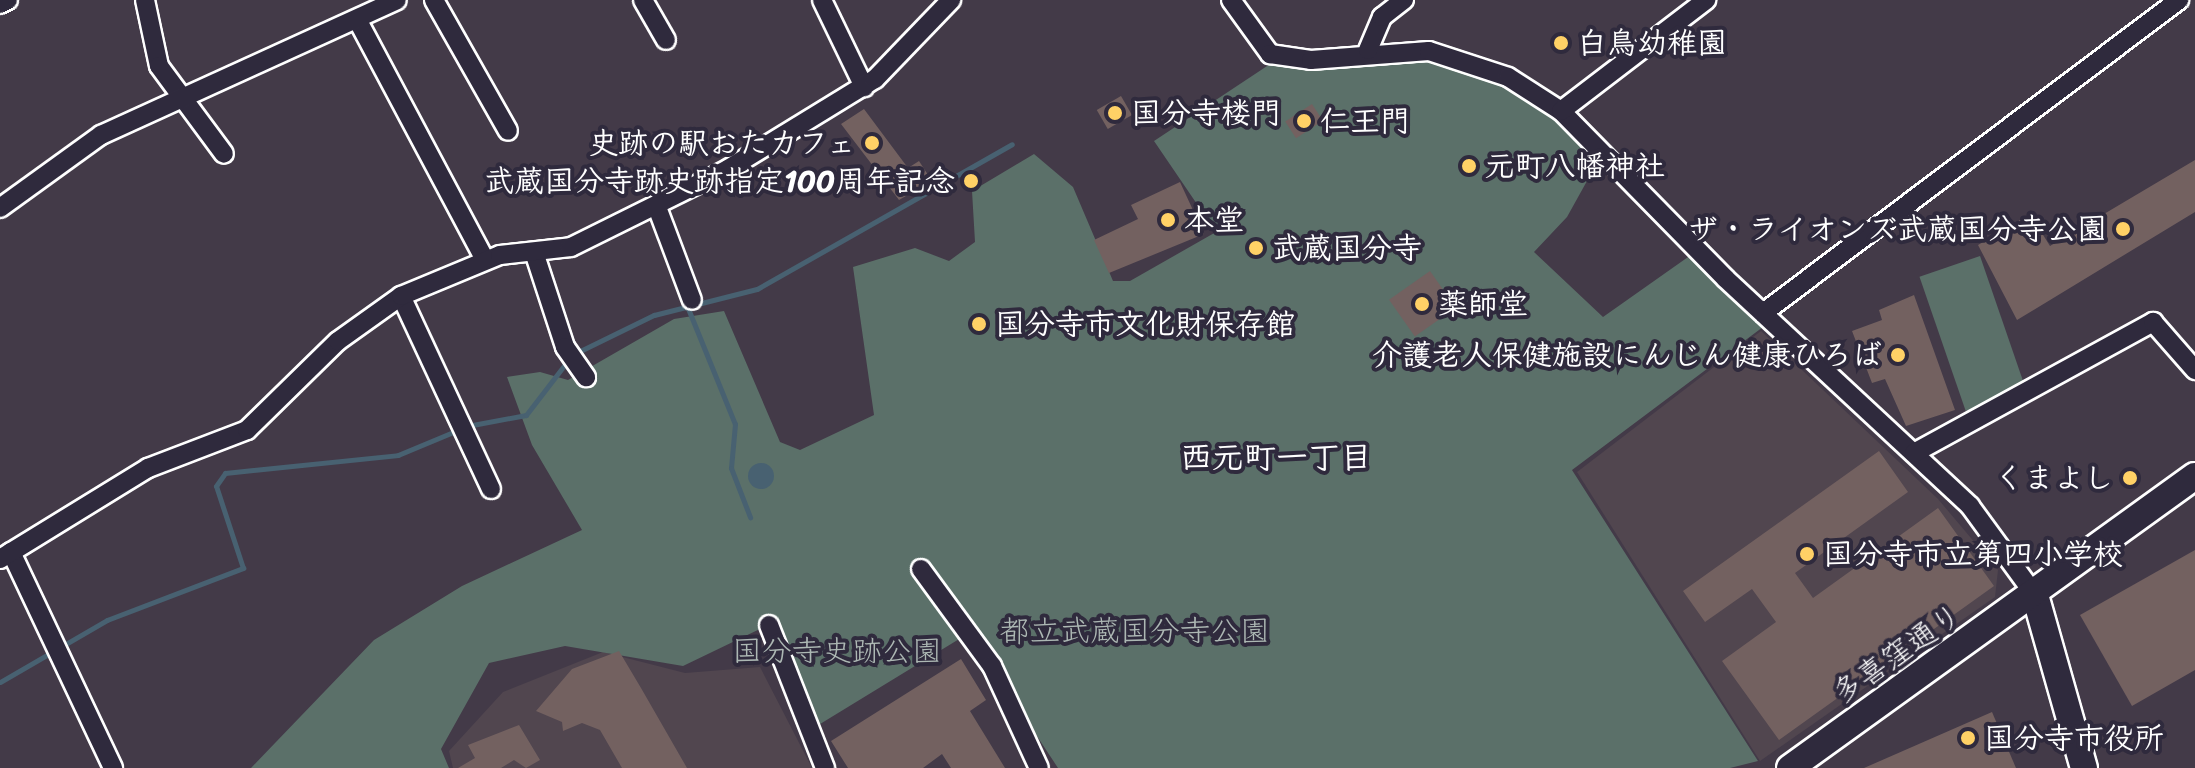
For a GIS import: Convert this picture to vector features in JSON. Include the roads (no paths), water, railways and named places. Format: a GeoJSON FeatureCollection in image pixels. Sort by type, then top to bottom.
{"type":"FeatureCollection","features":[{"type":"Feature","properties":{"kind":"main road","name":"多喜窪通り"},"geometry":{"type":"LineString","coordinates":[[1790,768],[2035,595],[2195,476]]}},
{"type":"Feature","properties":{"kind":"main road"},"geometry":{"type":"LineString","coordinates":[[2035,595],[2084,768]]}},
{"type":"Feature","properties":{"kind":"street"},"geometry":{"type":"LineString","coordinates":[[0,4],[8,0]]}},
{"type":"Feature","properties":{"kind":"street"},"geometry":{"type":"LineString","coordinates":[[145,0],[154,55],[224,154]]}},
{"type":"Feature","properties":{"kind":"street"},"geometry":{"type":"LineString","coordinates":[[0,208],[101,135],[358,21],[397,0]]}},
{"type":"Feature","properties":{"kind":"street"},"geometry":{"type":"LineString","coordinates":[[434,0],[508,131]]}},
{"type":"Feature","properties":{"kind":"street"},"geometry":{"type":"LineString","coordinates":[[643,0],[666,40]]}},
{"type":"Feature","properties":{"kind":"street"},"geometry":{"type":"LineString","coordinates":[[822,0],[864,87]]}},
{"type":"Feature","properties":{"kind":"street"},"geometry":{"type":"LineString","coordinates":[[113,768],[58,648],[4,554],[148,468],[247,430],[338,341],[401,296],[485,260],[571,247],[657,207],[864,87],[951,0]]}},
{"type":"Feature","properties":{"kind":"street"},"geometry":{"type":"LineString","coordinates":[[1231,0],[1270,54],[1311,60],[1368,50],[1429,51],[1464,60],[1561,111],[1763,313],[1970,506],[2035,595]]}},
{"type":"Feature","properties":{"kind":"street"},"geometry":{"type":"LineString","coordinates":[[1368,50],[1382,17],[1404,0]]}},
{"type":"Feature","properties":{"kind":"street"},"geometry":{"type":"LineString","coordinates":[[1561,111],[1706,0]]}},
{"type":"Feature","properties":{"kind":"street"},"geometry":{"type":"LineString","coordinates":[[1763,313],[2179,0]]}},
{"type":"Feature","properties":{"kind":"street"},"geometry":{"type":"LineString","coordinates":[[358,21],[485,260]]}},
{"type":"Feature","properties":{"kind":"street"},"geometry":{"type":"LineString","coordinates":[[657,207],[692,300]]}},
{"type":"Feature","properties":{"kind":"street"},"geometry":{"type":"LineString","coordinates":[[534,252],[569,353],[586,377]]}},
{"type":"Feature","properties":{"kind":"street"},"geometry":{"type":"LineString","coordinates":[[401,296],[491,489]]}},
{"type":"Feature","properties":{"kind":"street"},"geometry":{"type":"LineString","coordinates":[[1914,453],[2153,322],[2195,370]]}},
{"type":"Feature","properties":{"kind":"street"},"geometry":{"type":"LineString","coordinates":[[921,569],[992,666],[1039,768]]}},
{"type":"Feature","properties":{"kind":"street"},"geometry":{"type":"LineString","coordinates":[[769,625],[825,768]]}},
{"type":"Feature","properties":{"kind":"water"},"geometry":{"type":"Polygon","coordinates":[[[761,463],[770,467],[774,476],[770,485],[761,489],[752,485],[748,476],[752,467],[761,463]]]}},
{"type":"Feature","properties":{"kind":"waterway"},"geometry":{"type":"LineString","coordinates":[[576,353],[654,315],[757,289],[1012,144]]}},
{"type":"Feature","properties":{"kind":"waterway"},"geometry":{"type":"LineString","coordinates":[[687,306],[735,424],[731,468],[750,517]]}},
{"type":"Feature","properties":{"kind":"waterway"},"geometry":{"type":"LineString","coordinates":[[467,426],[526,415],[569,359]]}},
{"type":"Feature","properties":{"kind":"waterway"},"geometry":{"type":"LineString","coordinates":[[0,682],[107,620],[243,568],[216,486],[225,473],[398,455],[458,430]]}},
{"type":"Feature","properties":{"kind":"place","name":"白鳥幼稚園"},"geometry":{"type":"Point","coordinates":[1561,43]}},
{"type":"Feature","properties":{"kind":"place","name":"国分寺楼門"},"geometry":{"type":"Point","coordinates":[1115,113]}},
{"type":"Feature","properties":{"kind":"place","name":"仁王門"},"geometry":{"type":"Point","coordinates":[1304,121]}},
{"type":"Feature","properties":{"kind":"place","name":"史跡の駅おたカフェ"},"geometry":{"type":"Point","coordinates":[872,143]}},
{"type":"Feature","properties":{"kind":"place","name":"元町八幡神社"},"geometry":{"type":"Point","coordinates":[1469,166]}},
{"type":"Feature","properties":{"kind":"place","name":"武蔵国分寺跡史跡指定100周年記念"},"geometry":{"type":"Point","coordinates":[971,181]}},
{"type":"Feature","properties":{"kind":"place","name":"本堂"},"geometry":{"type":"Point","coordinates":[1168,220]}},
{"type":"Feature","properties":{"kind":"place","name":"ザ・ライオンズ武蔵国分寺公園"},"geometry":{"type":"Point","coordinates":[2123,229]}},
{"type":"Feature","properties":{"kind":"place","name":"武蔵国分寺"},"geometry":{"type":"Point","coordinates":[1256,248]}},
{"type":"Feature","properties":{"kind":"place","name":"薬師堂"},"geometry":{"type":"Point","coordinates":[1422,304]}},
{"type":"Feature","properties":{"kind":"place","name":"国分寺市文化財保存館"},"geometry":{"type":"Point","coordinates":[979,324]}},
{"type":"Feature","properties":{"kind":"place","name":"介護老人保健施設にんじん健康ひろば"},"geometry":{"type":"Point","coordinates":[1898,355]}},
{"type":"Feature","properties":{"kind":"place","name":"くまよし"},"geometry":{"type":"Point","coordinates":[2130,478]}},
{"type":"Feature","properties":{"kind":"place","name":"国分寺市立第四小学校"},"geometry":{"type":"Point","coordinates":[1807,554]}},
{"type":"Feature","properties":{"kind":"place","name":"国分寺市役所"},"geometry":{"type":"Point","coordinates":[1968,738]}},
{"type":"Feature","properties":{"kind":"district","name":"西元町一丁目"},"geometry":{"type":"Point","coordinates":[1276,458]}},
{"type":"Feature","properties":{"kind":"park label","name":"都立武蔵国分寺公園"},"geometry":{"type":"Point","coordinates":[1135,631]}},
{"type":"Feature","properties":{"kind":"park label","name":"国分寺史跡公園"},"geometry":{"type":"Point","coordinates":[837,651]}}]}
